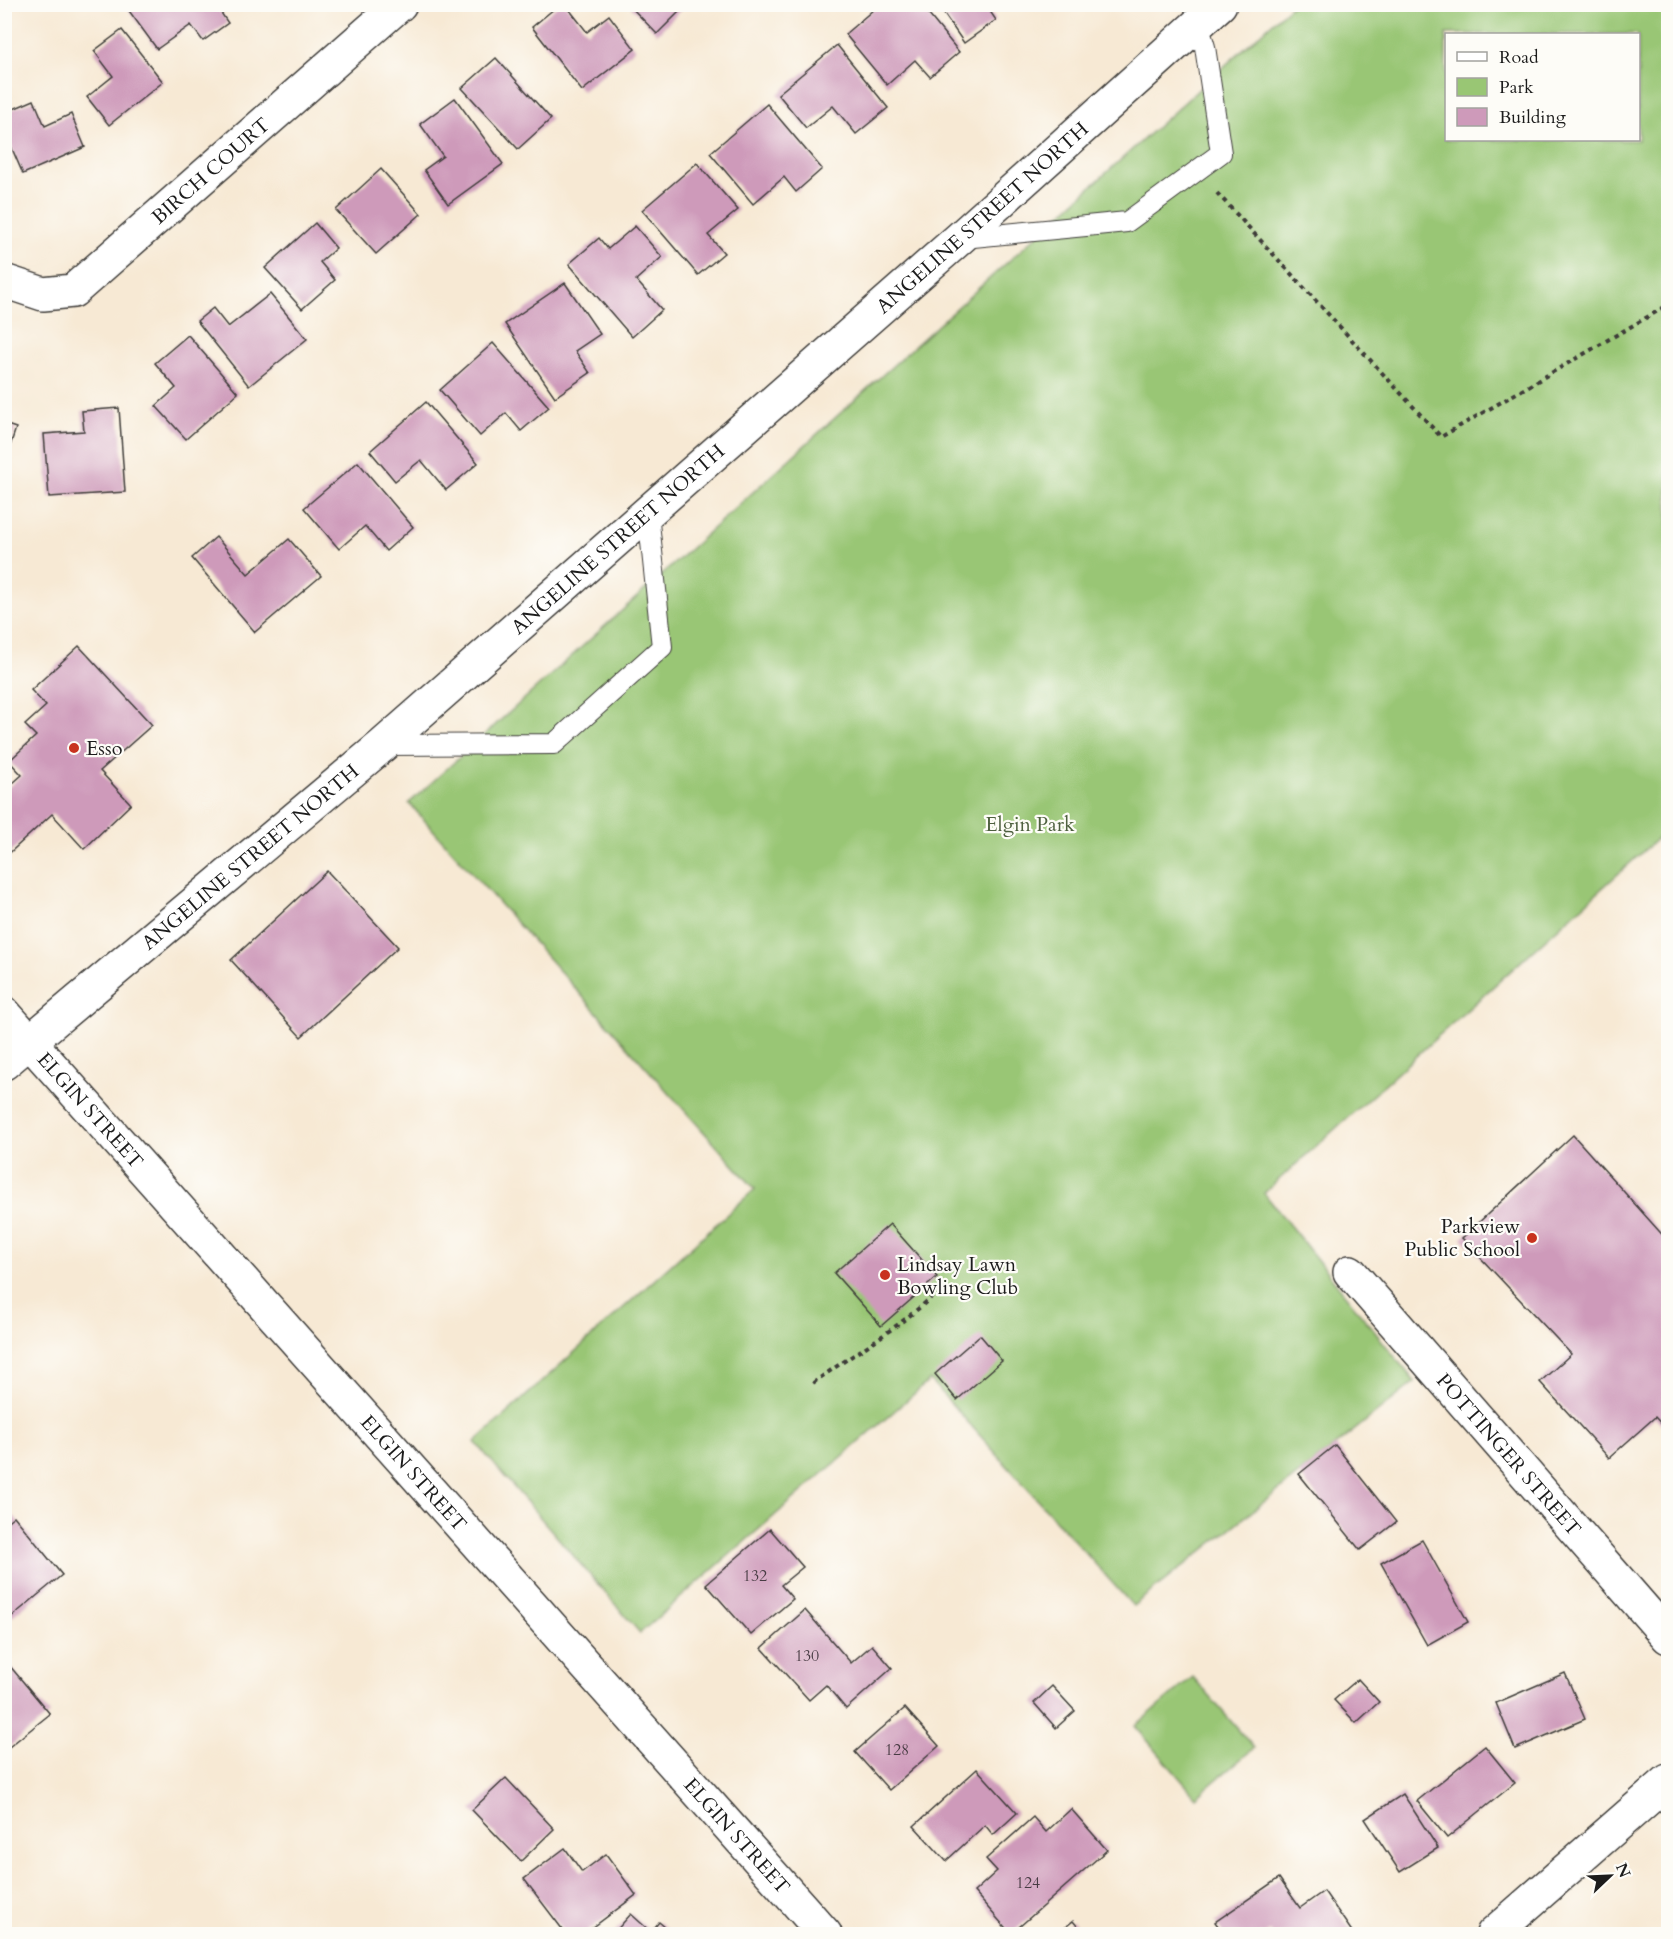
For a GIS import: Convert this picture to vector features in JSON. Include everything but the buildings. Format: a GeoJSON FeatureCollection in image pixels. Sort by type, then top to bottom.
{"type":"FeatureCollection","features":[{"type":"Feature","properties":{"kind":"street","name":"BIRCH COURT"},"geometry":{"type":"LineString","coordinates":[[4,281],[43,294],[73,291],[400,4]]}},
{"type":"Feature","properties":{"kind":"street","name":"ANGELINE STREET NORTH"},"geometry":{"type":"LineString","coordinates":[[4,1063],[383,745],[1209,16]]}},
{"type":"Feature","properties":{"kind":"street","name":"ELGIN STREET"},"geometry":{"type":"LineString","coordinates":[[4,1012],[825,1935]]}},
{"type":"Feature","properties":{"kind":"street","name":"POTTINGER STREET"},"geometry":{"type":"LineString","coordinates":[[1350,1272],[1668,1637]]}},
{"type":"Feature","properties":{"kind":"street"},"geometry":{"type":"LineString","coordinates":[[1493,1935],[1668,1781]]}},
{"type":"Feature","properties":{"kind":"lane"},"geometry":{"type":"LineString","coordinates":[[960,238],[1127,222],[1221,153],[1205,47],[1209,16]]}},
{"type":"Feature","properties":{"kind":"lane"},"geometry":{"type":"LineString","coordinates":[[383,745],[554,744],[662,646],[648,513]]}},
{"type":"Feature","properties":{"kind":"path"},"geometry":{"type":"LineString","coordinates":[[1197,171],[1441,437],[1668,305]]}},
{"type":"Feature","properties":{"kind":"path"},"geometry":{"type":"LineString","coordinates":[[813,1383],[861,1348],[888,1334],[936,1293]]}},
{"type":"Feature","properties":{"kind":"green space","name":"Elgin Park"},"geometry":{"type":"Polygon","coordinates":[[[1292,5],[1668,5],[1668,829],[1264,1193],[1415,1382],[1133,1606],[930,1380],[640,1633],[475,1442],[755,1189],[409,803],[1292,5]]]}},
{"type":"Feature","properties":{"kind":"green space"},"geometry":{"type":"Polygon","coordinates":[[[1193,1677],[1254,1748],[1196,1797],[1135,1726],[1193,1677]]]}},
{"type":"Feature","properties":{"kind":"place","name":"Esso"},"geometry":{"type":"Point","coordinates":[74,748]}},
{"type":"Feature","properties":{"kind":"place","name":"Parkview Public School"},"geometry":{"type":"Point","coordinates":[1532,1238]}},
{"type":"Feature","properties":{"kind":"place","name":"Lindsay Lawn Bowling Club"},"geometry":{"type":"Point","coordinates":[885,1275]}}]}
